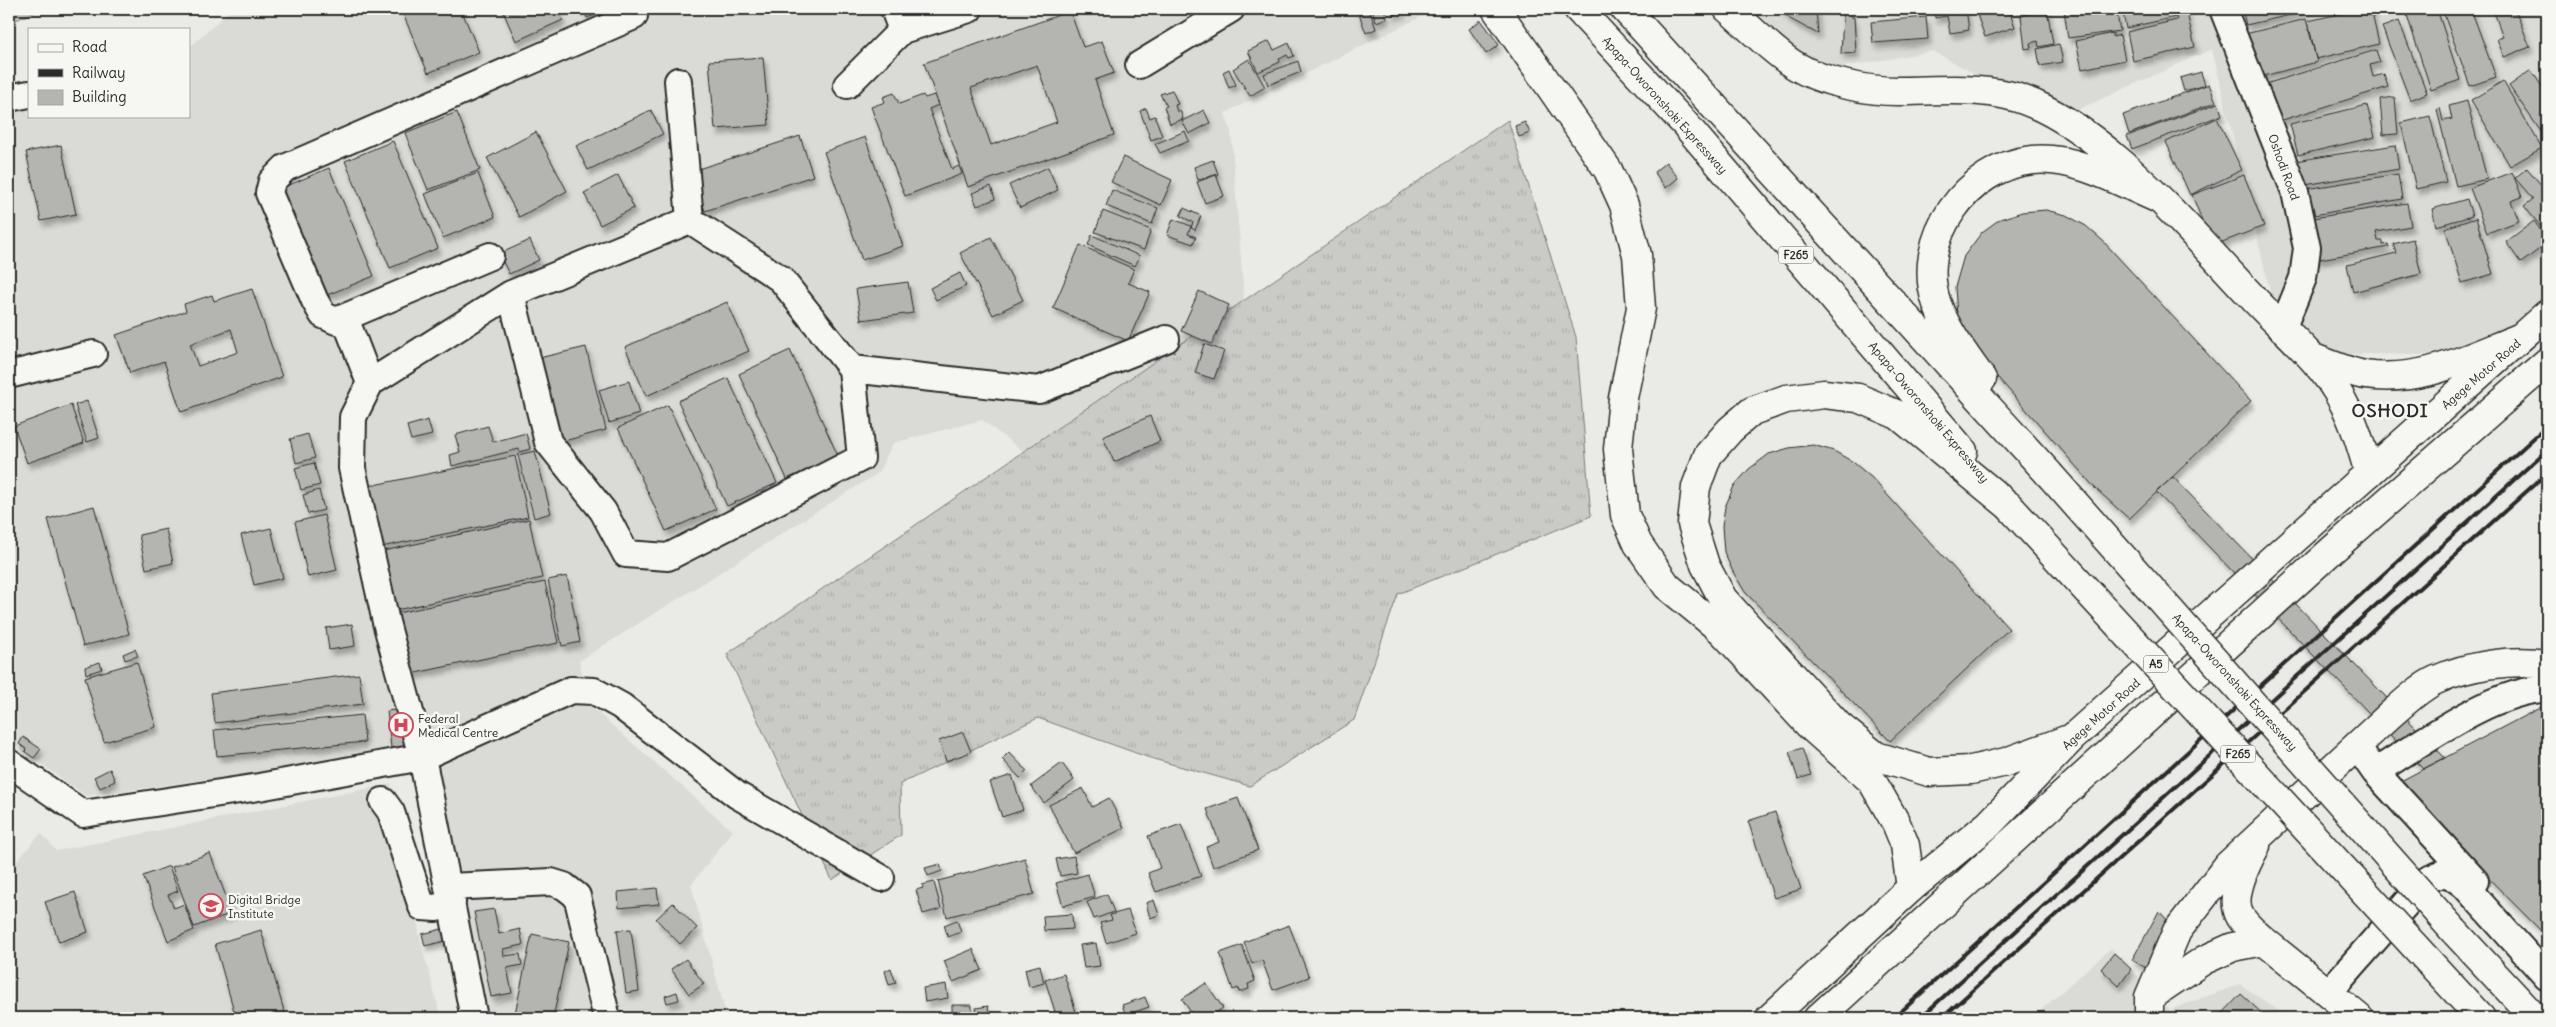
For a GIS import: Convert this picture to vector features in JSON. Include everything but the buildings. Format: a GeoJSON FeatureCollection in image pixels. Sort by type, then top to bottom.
{"type":"FeatureCollection","features":[{"type":"Feature","properties":{"kind":"main road"},"geometry":{"type":"LineString","coordinates":[[1496,9],[1608,170],[1624,205],[1637,255],[1641,308],[1623,398],[1618,449],[1625,515],[1638,544],[1667,586],[1722,630],[1810,725],[1872,781],[1896,823],[1905,846],[1911,888]]}},
{"type":"Feature","properties":{"kind":"main road","name":"Apapa-Oworonshoki Expressway"},"geometry":{"type":"LineString","coordinates":[[1578,9],[1685,124],[2009,506],[2474,1011]]}},
{"type":"Feature","properties":{"kind":"main road","name":"Apapa-Oworonshoki Expressway"},"geometry":{"type":"LineString","coordinates":[[1625,9],[2049,474],[2454,931],[2535,1018]]}},
{"type":"Feature","properties":{"kind":"main road"},"geometry":{"type":"LineString","coordinates":[[1728,9],[1796,66],[1836,83],[1895,91],[1958,89],[2008,95],[2054,114],[2110,153],[2159,200],[2282,329],[2314,358],[2343,401],[2361,443],[2369,473]]}},
{"type":"Feature","properties":{"kind":"main road"},"geometry":{"type":"LineString","coordinates":[[2049,474],[1956,342],[1937,304],[1931,277],[1935,245],[1946,218],[1975,183],[2002,167],[2034,160],[2066,162],[2159,200]]}},
{"type":"Feature","properties":{"kind":"main road","name":"Agege Motor Road"},"geometry":{"type":"LineString","coordinates":[[1770,1018],[1911,888],[1989,824],[2072,738],[2369,473],[2536,328],[2547,314]]}},
{"type":"Feature","properties":{"kind":"main road"},"geometry":{"type":"LineString","coordinates":[[2314,358],[2363,374],[2400,378],[2436,371],[2536,328]]}},
{"type":"Feature","properties":{"kind":"main road"},"geometry":{"type":"LineString","coordinates":[[1818,1018],[2331,551],[2547,362]]}},
{"type":"Feature","properties":{"kind":"main road"},"geometry":{"type":"LineString","coordinates":[[2009,506],[1898,415],[1858,398],[1824,394],[1786,399],[1752,411],[1730,430],[1708,455],[1696,487],[1692,524],[1705,565],[1723,599],[1838,725],[1876,756],[1929,772],[1971,770],[2006,762],[2072,738]]}},
{"type":"Feature","properties":{"kind":"main road"},"geometry":{"type":"LineString","coordinates":[[2149,1008],[2177,931],[2228,866],[2411,697],[2436,680],[2470,669],[2509,663],[2547,664]]}},
{"type":"Feature","properties":{"kind":"main road"},"geometry":{"type":"LineString","coordinates":[[2262,834],[2246,864],[2237,891],[2239,915],[2264,941],[2359,1018]]}},
{"type":"Feature","properties":{"kind":"main road"},"geometry":{"type":"LineString","coordinates":[[2149,1008],[2204,960],[2233,947],[2264,941]]}},
{"type":"Feature","properties":{"kind":"street"},"geometry":{"type":"LineString","coordinates":[[847,85],[898,19],[969,9]]}},
{"type":"Feature","properties":{"kind":"street"},"geometry":{"type":"LineString","coordinates":[[1139,65],[1231,9]]}},
{"type":"Feature","properties":{"kind":"street","name":"Oshodi Road"},"geometry":{"type":"LineString","coordinates":[[2222,9],[2295,192],[2307,248],[2303,278],[2282,329]]}},
{"type":"Feature","properties":{"kind":"street"},"geometry":{"type":"LineString","coordinates":[[490,256],[336,321],[323,315],[315,301],[269,194],[278,174],[294,164],[634,16]]}},
{"type":"Feature","properties":{"kind":"street"},"geometry":{"type":"LineString","coordinates":[[678,81],[690,220]]}},
{"type":"Feature","properties":{"kind":"street"},"geometry":{"type":"LineString","coordinates":[[9,98],[28,94]]}},
{"type":"Feature","properties":{"kind":"street"},"geometry":{"type":"LineString","coordinates":[[474,1018],[422,757],[386,622],[352,468],[354,418],[370,383],[511,294],[690,220]]}},
{"type":"Feature","properties":{"kind":"street"},"geometry":{"type":"LineString","coordinates":[[511,294],[548,442],[603,510],[626,554],[668,557],[862,458],[852,369],[781,279],[690,220]]}},
{"type":"Feature","properties":{"kind":"street"},"geometry":{"type":"LineString","coordinates":[[345,318],[370,383]]}},
{"type":"Feature","properties":{"kind":"street"},"geometry":{"type":"LineString","coordinates":[[852,369],[1039,390],[1166,339]]}},
{"type":"Feature","properties":{"kind":"street"},"geometry":{"type":"LineString","coordinates":[[9,375],[92,354]]}},
{"type":"Feature","properties":{"kind":"street"},"geometry":{"type":"LineString","coordinates":[[2375,772],[2480,707],[2536,689],[2547,689]]}},
{"type":"Feature","properties":{"kind":"street"},"geometry":{"type":"LineString","coordinates":[[9,763],[83,814],[259,787],[422,757],[571,690],[594,691],[621,706],[737,795],[882,878]]}},
{"type":"Feature","properties":{"kind":"street"},"geometry":{"type":"LineString","coordinates":[[2357,746],[2375,772],[2547,955]]}},
{"type":"Feature","properties":{"kind":"street"},"geometry":{"type":"LineString","coordinates":[[382,801],[391,812],[422,907],[436,908],[451,895],[551,882],[564,886],[576,896],[606,1018]]}},
{"type":"Feature","properties":{"kind":"street"},"geometry":{"type":"LineString","coordinates":[[2328,992],[2427,880],[2446,872],[2464,885],[2547,977]]}},
{"type":"Feature","properties":{"kind":"shaded area"},"geometry":{"type":"Polygon","coordinates":[[[232,9],[1429,9],[1431,12],[1225,113],[1231,132],[1247,338],[1032,458],[982,420],[893,443],[878,473],[579,661],[589,705],[733,831],[691,885],[727,1018],[485,1018],[430,749],[86,796],[9,741],[9,106],[28,101],[28,118],[190,118],[190,47],[232,9]]]}},
{"type":"Feature","properties":{"kind":"shaded area"},"geometry":{"type":"Polygon","coordinates":[[[1725,9],[2547,9],[2547,314],[2510,356],[2285,353],[2212,49],[2066,115],[2028,103],[1933,51],[1804,74],[1725,9]]]}},
{"type":"Feature","properties":{"kind":"shaded area","name":"Digital Bridge Institute"},"geometry":{"type":"Polygon","coordinates":[[[391,784],[421,943],[441,1018],[9,1018],[9,870],[41,833],[56,851],[391,784]]]}},
{"type":"Feature","properties":{"kind":"shaded area"},"geometry":{"type":"Polygon","coordinates":[[[2111,948],[2170,1010],[2240,984],[2289,1018],[2032,1018],[2111,948]]]}},
{"type":"Feature","properties":{"kind":"green space"},"geometry":{"type":"Polygon","coordinates":[[[9,9],[41,9],[9,23],[9,9]]]}},
{"type":"Feature","properties":{"kind":"green space"},"geometry":{"type":"Polygon","coordinates":[[[1508,120],[1576,337],[1591,516],[1398,594],[1354,720],[1250,786],[1150,758],[1038,718],[900,784],[901,835],[832,880],[727,654],[1508,120]]]}},
{"type":"Feature","properties":{"kind":"railway"},"geometry":{"type":"LineString","coordinates":[[1894,1018],[2547,426]]}},
{"type":"Feature","properties":{"kind":"railway"},"geometry":{"type":"LineString","coordinates":[[1920,1018],[2547,450]]}},
{"type":"Feature","properties":{"kind":"railway"},"geometry":{"type":"LineString","coordinates":[[1942,1018],[2547,473]]}},
{"type":"Feature","properties":{"kind":"place","name":"Federal Medical Centre"},"geometry":{"type":"Point","coordinates":[401,725]}},
{"type":"Feature","properties":{"kind":"place","name":"Digital Bridge Institute"},"geometry":{"type":"Point","coordinates":[211,906]}},
{"type":"Feature","properties":{"kind":"district","name":"OSHODI"},"geometry":{"type":"Point","coordinates":[2390,410]}}]}
